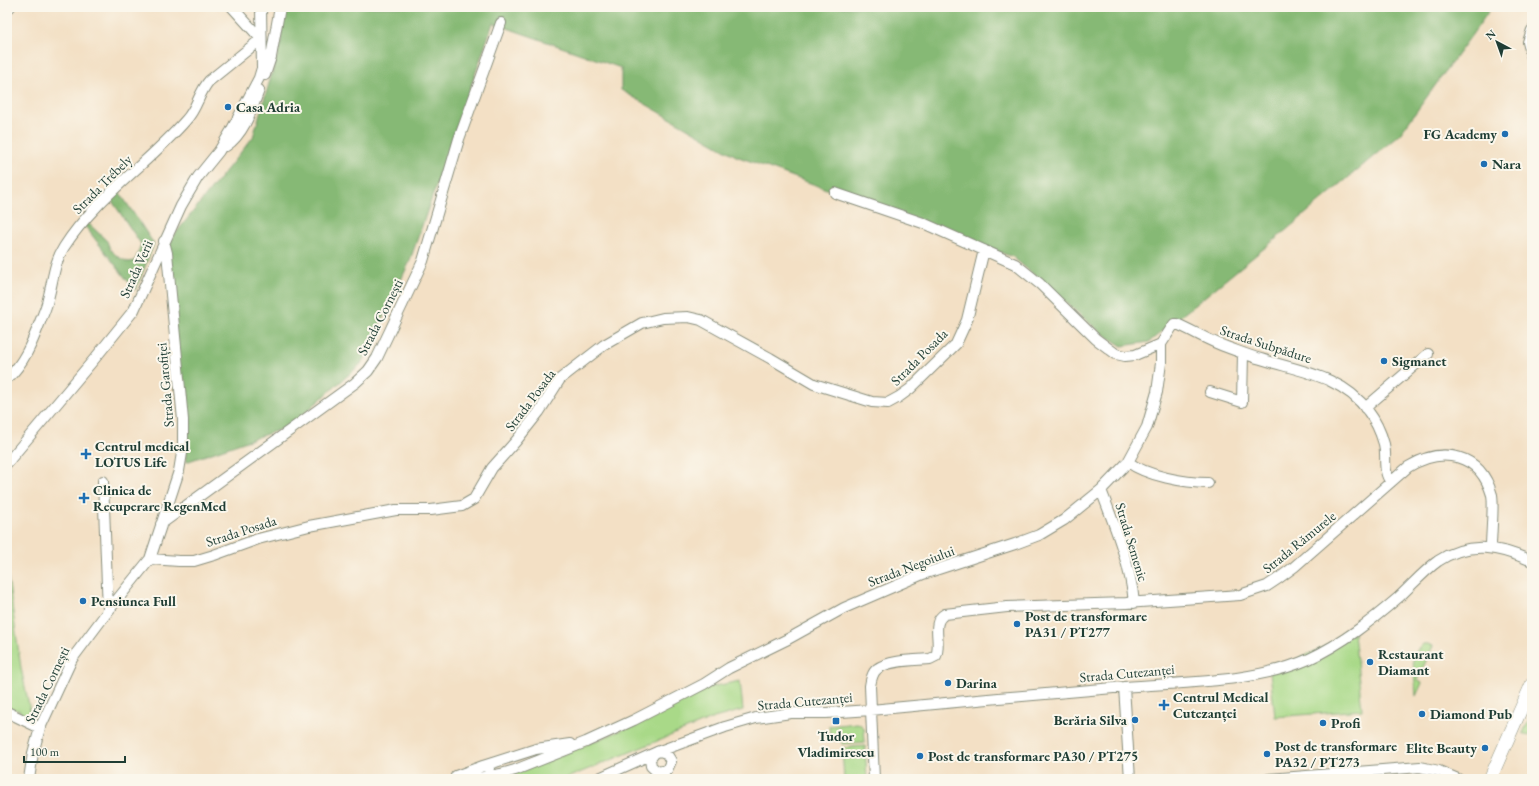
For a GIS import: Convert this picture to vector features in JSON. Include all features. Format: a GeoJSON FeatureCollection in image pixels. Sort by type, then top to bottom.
{"type":"FeatureCollection","features":[{"type":"Feature","properties":{"kind":"main road"},"geometry":{"type":"LineString","coordinates":[[1490,779],[1532,684]]}},
{"type":"Feature","properties":{"kind":"street"},"geometry":{"type":"LineString","coordinates":[[232,7],[261,39]]}},
{"type":"Feature","properties":{"kind":"street"},"geometry":{"type":"LineString","coordinates":[[260,7],[261,39]]}},
{"type":"Feature","properties":{"kind":"street"},"geometry":{"type":"LineString","coordinates":[[219,151],[232,142],[242,129],[261,86],[271,57],[280,7]]}},
{"type":"Feature","properties":{"kind":"street","name":"Strada Cornești"},"geometry":{"type":"LineString","coordinates":[[29,779],[33,753],[40,728],[72,659],[150,559],[161,524],[355,383],[368,371],[377,358],[423,261],[459,139],[500,23]]}},
{"type":"Feature","properties":{"kind":"street"},"geometry":{"type":"LineString","coordinates":[[1532,30],[1528,42],[1532,58]]}},
{"type":"Feature","properties":{"kind":"street","name":"Strada Verii"},"geometry":{"type":"LineString","coordinates":[[7,463],[96,358],[134,310],[181,206],[198,177],[219,151],[259,78],[262,68],[261,39]]}},
{"type":"Feature","properties":{"kind":"street","name":"Strada Trébely"},"geometry":{"type":"LineString","coordinates":[[7,379],[22,362],[29,350],[48,301],[58,256],[69,239],[119,183],[149,158],[188,119],[209,81],[261,39]]}},
{"type":"Feature","properties":{"kind":"street"},"geometry":{"type":"LineString","coordinates":[[836,193],[923,223],[1015,264],[1040,284],[1096,340],[1116,354],[1125,356],[1135,355],[1161,344]]}},
{"type":"Feature","properties":{"kind":"street","name":"Strada Garofiței"},"geometry":{"type":"LineString","coordinates":[[161,524],[179,471],[183,440],[183,420],[167,253],[164,241]]}},
{"type":"Feature","properties":{"kind":"street","name":"Strada Posada"},"geometry":{"type":"LineString","coordinates":[[150,559],[194,561],[258,539],[309,526],[396,510],[431,510],[462,506],[474,499],[492,468],[534,418],[560,379],[604,345],[642,323],[663,318],[688,317],[701,320],[814,384],[872,402],[888,403],[910,389],[956,344],[967,320],[984,250]]}},
{"type":"Feature","properties":{"kind":"street","name":"Strada Subpădure"},"geometry":{"type":"LineString","coordinates":[[1161,344],[1174,324],[1177,324],[1208,339],[1243,353],[1326,379],[1351,393],[1366,408],[1381,434],[1384,445],[1386,474],[1391,482]]}},
{"type":"Feature","properties":{"kind":"street","name":"Strada Negoiului"},"geometry":{"type":"LineString","coordinates":[[473,779],[501,774],[584,742],[634,720],[704,684],[729,668],[844,608],[923,574],[1015,544],[1039,534],[1064,520],[1101,490],[1128,462],[1147,427],[1157,392],[1161,363],[1161,344]]}},
{"type":"Feature","properties":{"kind":"street"},"geometry":{"type":"LineString","coordinates":[[1210,392],[1242,402],[1243,353]]}},
{"type":"Feature","properties":{"kind":"street"},"geometry":{"type":"LineString","coordinates":[[1366,408],[1428,354]]}},
{"type":"Feature","properties":{"kind":"street","name":"Strada Rămurele"},"geometry":{"type":"LineString","coordinates":[[871,710],[870,686],[872,677],[877,669],[887,664],[930,659],[936,656],[938,650],[937,622],[940,616],[945,614],[1007,607],[1134,603],[1240,595],[1267,586],[1294,567],[1408,467],[1420,460],[1434,455],[1452,456],[1466,460],[1476,468],[1485,479],[1492,496],[1491,547]]}},
{"type":"Feature","properties":{"kind":"street"},"geometry":{"type":"LineString","coordinates":[[1128,462],[1149,472],[1179,480],[1208,483]]}},
{"type":"Feature","properties":{"kind":"street"},"geometry":{"type":"LineString","coordinates":[[103,481],[108,611]]}},
{"type":"Feature","properties":{"kind":"street","name":"Strada Semenic"},"geometry":{"type":"LineString","coordinates":[[1101,490],[1130,578],[1134,603]]}},
{"type":"Feature","properties":{"kind":"street","name":"Strada Cutezanței"},"geometry":{"type":"LineString","coordinates":[[597,779],[629,766],[657,752],[725,727],[756,718],[791,714],[871,710],[1270,672],[1308,659],[1354,633],[1398,597],[1438,561],[1448,556],[1475,548],[1491,547],[1506,551],[1532,562]]}},
{"type":"Feature","properties":{"kind":"street"},"geometry":{"type":"LineString","coordinates":[[1124,687],[1130,779]]}},
{"type":"Feature","properties":{"kind":"street"},"geometry":{"type":"LineString","coordinates":[[871,710],[874,779]]}},
{"type":"Feature","properties":{"kind":"street"},"geometry":{"type":"LineString","coordinates":[[7,712],[40,728]]}},
{"type":"Feature","properties":{"kind":"street"},"geometry":{"type":"LineString","coordinates":[[597,779],[614,767],[655,749],[688,741]]}},
{"type":"Feature","properties":{"kind":"street","name":"Strada Cutezanței"},"geometry":{"type":"LineString","coordinates":[[670,764],[676,751],[688,741]]}},
{"type":"Feature","properties":{"kind":"street","name":"Strada Negoiului"},"geometry":{"type":"LineString","coordinates":[[456,776],[536,749],[584,742]]}},
{"type":"Feature","properties":{"kind":"street"},"geometry":{"type":"LineString","coordinates":[[670,764],[664,772],[658,773],[650,759],[657,752],[666,753],[670,764],[670,779]]}},
{"type":"Feature","properties":{"kind":"street","name":"Strada Cutezanței"},"geometry":{"type":"LineString","coordinates":[[629,766],[643,765],[658,773]]}},
{"type":"Feature","properties":{"kind":"street"},"geometry":{"type":"LineString","coordinates":[[483,766],[495,770],[501,774]]}},
{"type":"Feature","properties":{"kind":"street"},"geometry":{"type":"LineString","coordinates":[[1269,779],[1387,769],[1420,768],[1439,771],[1458,779]]}},
{"type":"Feature","properties":{"kind":"green space"},"geometry":{"type":"Polygon","coordinates":[[[282,7],[1492,7],[1400,134],[1278,237],[1149,342],[1122,346],[1100,332],[1013,257],[736,156],[621,90],[621,68],[493,23],[409,263],[361,364],[290,426],[186,462],[167,244],[253,137],[281,43],[282,7]]]}},
{"type":"Feature","properties":{"kind":"green space"},"geometry":{"type":"Polygon","coordinates":[[[116,187],[154,244],[136,289],[134,289],[84,225],[89,224],[107,241],[110,249],[118,257],[128,262],[135,261],[141,244],[110,198],[116,187]]]}},
{"type":"Feature","properties":{"kind":"green space"},"geometry":{"type":"Polygon","coordinates":[[[7,570],[21,668],[32,720],[22,716],[19,710],[7,709],[7,570]]]}},
{"type":"Feature","properties":{"kind":"green space"},"geometry":{"type":"Polygon","coordinates":[[[1354,633],[1362,710],[1275,717],[1270,672],[1354,633]]]}},
{"type":"Feature","properties":{"kind":"green space"},"geometry":{"type":"Polygon","coordinates":[[[1423,644],[1433,646],[1417,680],[1422,683],[1416,696],[1413,660],[1414,654],[1423,644]]]}},
{"type":"Feature","properties":{"kind":"green space"},"geometry":{"type":"Polygon","coordinates":[[[740,681],[743,710],[714,718],[564,779],[503,779],[629,727],[705,688],[740,681]]]}},
{"type":"Feature","properties":{"kind":"green space"},"geometry":{"type":"Polygon","coordinates":[[[1532,713],[1532,730],[1529,736],[1523,733],[1532,713]]]}},
{"type":"Feature","properties":{"kind":"green space"},"geometry":{"type":"Polygon","coordinates":[[[857,723],[864,728],[865,742],[842,744],[841,740],[835,741],[835,737],[830,737],[829,726],[857,723]]]}},
{"type":"Feature","properties":{"kind":"green space"},"geometry":{"type":"Polygon","coordinates":[[[865,746],[867,779],[844,779],[842,748],[865,746]]]}},
{"type":"Feature","properties":{"kind":"place","name":"Casa Adria"},"geometry":{"type":"Point","coordinates":[228,107]}},
{"type":"Feature","properties":{"kind":"place","name":"FG Academy"},"geometry":{"type":"Point","coordinates":[1505,134]}},
{"type":"Feature","properties":{"kind":"place","name":"Nara"},"geometry":{"type":"Point","coordinates":[1484,164]}},
{"type":"Feature","properties":{"kind":"place","name":"Sigmanet"},"geometry":{"type":"Point","coordinates":[1384,361]}},
{"type":"Feature","properties":{"kind":"place","name":"Centrul medical LOTUS Life"},"geometry":{"type":"Point","coordinates":[86,454]}},
{"type":"Feature","properties":{"kind":"place","name":"Clinica de Recuperare RegenMed"},"geometry":{"type":"Point","coordinates":[84,498]}},
{"type":"Feature","properties":{"kind":"place","name":"Pensiunea Full"},"geometry":{"type":"Point","coordinates":[83,601]}},
{"type":"Feature","properties":{"kind":"place","name":"Post de transformare PA31 / PT277"},"geometry":{"type":"Point","coordinates":[1017,624]}},
{"type":"Feature","properties":{"kind":"place","name":"Restaurant Diamant"},"geometry":{"type":"Point","coordinates":[1370,662]}},
{"type":"Feature","properties":{"kind":"place","name":"Darina"},"geometry":{"type":"Point","coordinates":[948,683]}},
{"type":"Feature","properties":{"kind":"place","name":"Centrul Medical Cutezanței"},"geometry":{"type":"Point","coordinates":[1164,705]}},
{"type":"Feature","properties":{"kind":"place","name":"Diamond Pub"},"geometry":{"type":"Point","coordinates":[1422,714]}},
{"type":"Feature","properties":{"kind":"place","name":"Berăria Silva"},"geometry":{"type":"Point","coordinates":[1135,720]}},
{"type":"Feature","properties":{"kind":"place","name":"Tudor Vladimirescu"},"geometry":{"type":"Point","coordinates":[836,721]}},
{"type":"Feature","properties":{"kind":"place","name":"Profi"},"geometry":{"type":"Point","coordinates":[1323,723]}},
{"type":"Feature","properties":{"kind":"place","name":"Elite Beauty"},"geometry":{"type":"Point","coordinates":[1485,748]}},
{"type":"Feature","properties":{"kind":"place","name":"Post de transformare PA32 / PT273"},"geometry":{"type":"Point","coordinates":[1267,754]}},
{"type":"Feature","properties":{"kind":"place","name":"Post de transformare PA30 / PT275"},"geometry":{"type":"Point","coordinates":[920,756]}}]}
